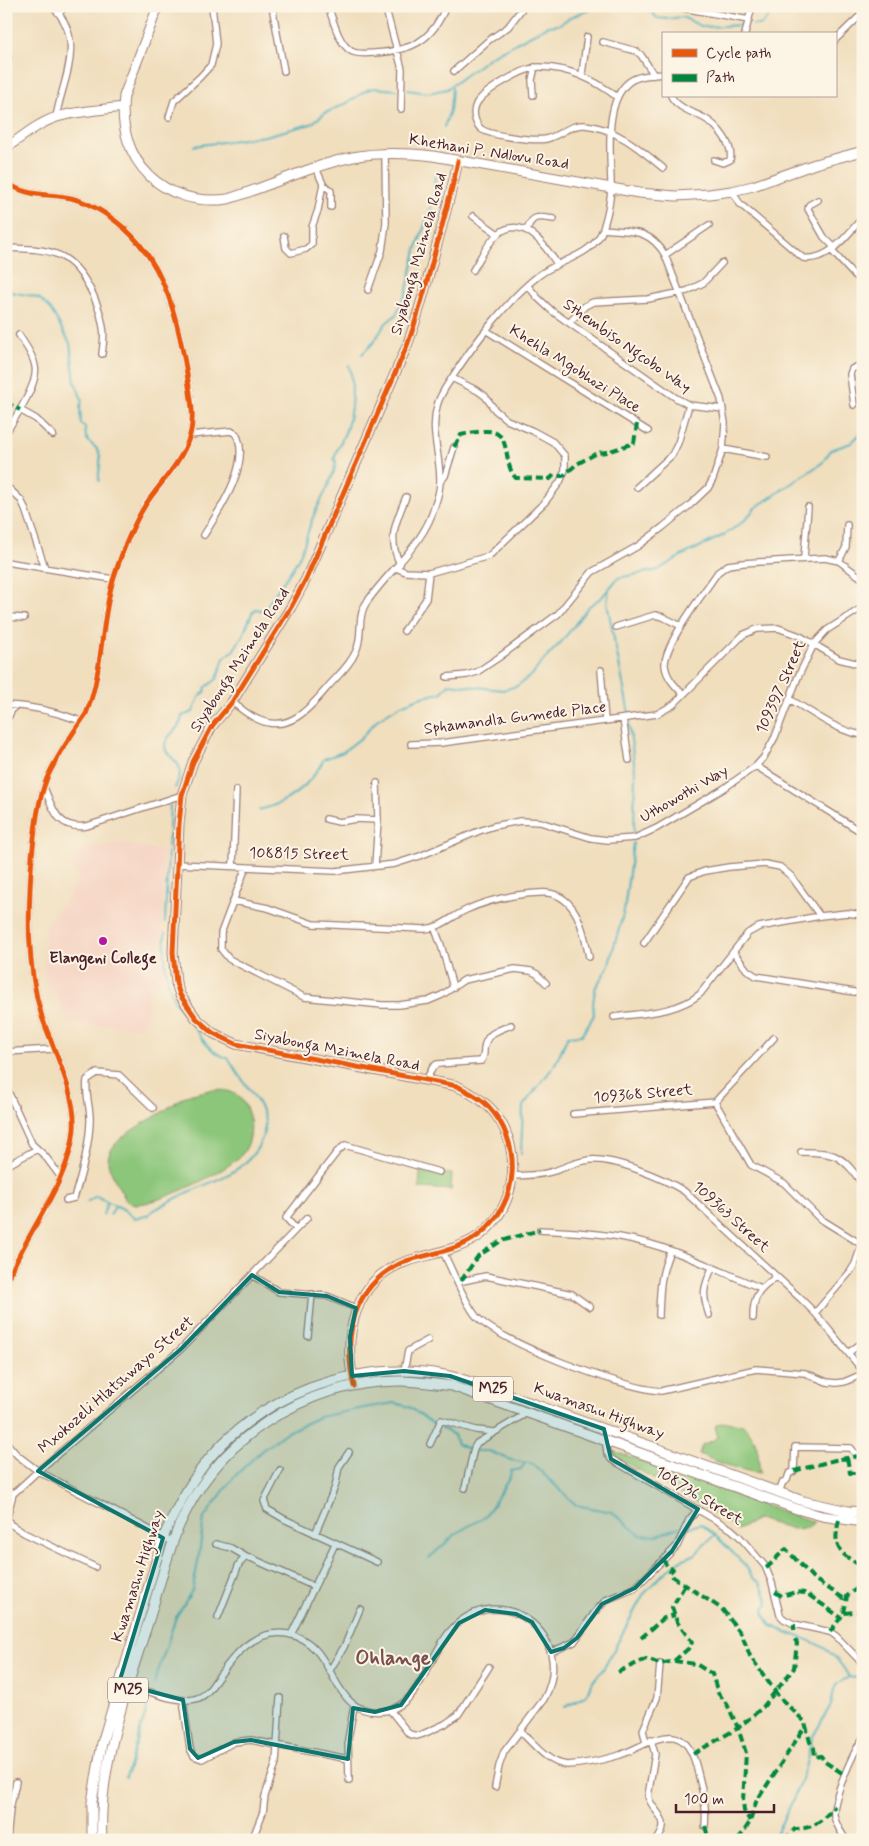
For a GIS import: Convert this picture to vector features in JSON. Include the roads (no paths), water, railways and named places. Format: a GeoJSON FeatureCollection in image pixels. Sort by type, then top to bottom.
{"type":"FeatureCollection","features":[{"type":"Feature","properties":{"kind":"street"},"geometry":{"type":"LineString","coordinates":[[52,6],[59,13],[68,30],[72,52],[56,117]]}},
{"type":"Feature","properties":{"kind":"street"},"geometry":{"type":"LineString","coordinates":[[59,13],[66,6]]}},
{"type":"Feature","properties":{"kind":"street","name":"Khethani P. Ndlovu Road"},"geometry":{"type":"LineString","coordinates":[[158,6],[130,78],[123,107],[126,135],[140,166],[156,182],[185,196],[212,200],[228,199],[353,157],[385,154],[418,154],[639,193],[676,196],[709,194],[753,186],[815,164],[863,151]]}},
{"type":"Feature","properties":{"kind":"street"},"geometry":{"type":"LineString","coordinates":[[169,117],[174,101],[211,65],[216,44],[212,6]]}},
{"type":"Feature","properties":{"kind":"street"},"geometry":{"type":"LineString","coordinates":[[272,6],[284,71]]}},
{"type":"Feature","properties":{"kind":"street"},"geometry":{"type":"LineString","coordinates":[[328,6],[343,43],[351,51],[363,53],[412,47],[432,32],[446,6]]}},
{"type":"Feature","properties":{"kind":"street"},"geometry":{"type":"LineString","coordinates":[[385,6],[398,50],[402,75],[401,109]]}},
{"type":"Feature","properties":{"kind":"street"},"geometry":{"type":"LineString","coordinates":[[454,71],[489,40],[508,27],[524,6]]}},
{"type":"Feature","properties":{"kind":"street"},"geometry":{"type":"LineString","coordinates":[[672,6],[749,20]]}},
{"type":"Feature","properties":{"kind":"street"},"geometry":{"type":"LineString","coordinates":[[746,32],[752,6]]}},
{"type":"Feature","properties":{"kind":"street"},"geometry":{"type":"LineString","coordinates":[[836,39],[863,12]]}},
{"type":"Feature","properties":{"kind":"street"},"geometry":{"type":"LineString","coordinates":[[582,74],[587,37]]}},
{"type":"Feature","properties":{"kind":"street"},"geometry":{"type":"LineString","coordinates":[[603,42],[636,51],[660,76]]}},
{"type":"Feature","properties":{"kind":"street"},"geometry":{"type":"LineString","coordinates":[[6,45],[8,58],[6,67]]}},
{"type":"Feature","properties":{"kind":"street"},"geometry":{"type":"LineString","coordinates":[[533,94],[532,80],[535,67]]}},
{"type":"Feature","properties":{"kind":"street"},"geometry":{"type":"LineString","coordinates":[[617,97],[582,74],[535,67],[519,72],[480,98],[475,106],[474,117],[482,130],[502,135],[537,139],[549,138],[574,126],[583,125],[611,131],[663,168]]}},
{"type":"Feature","properties":{"kind":"street"},"geometry":{"type":"LineString","coordinates":[[232,702],[257,719],[268,723],[292,720],[302,715],[314,704],[352,660],[360,642],[364,606],[411,550],[435,508],[440,482],[434,423],[437,404],[452,378],[487,331],[527,284],[557,264],[588,249],[596,241],[603,229],[611,188],[611,131],[617,97],[630,81],[641,77],[660,76]]}},
{"type":"Feature","properties":{"kind":"street"},"geometry":{"type":"LineString","coordinates":[[672,98],[682,106],[706,119],[728,144],[730,160],[724,163],[717,163],[714,160]]}},
{"type":"Feature","properties":{"kind":"street"},"geometry":{"type":"LineString","coordinates":[[6,148],[38,126],[56,117],[123,107]]}},
{"type":"Feature","properties":{"kind":"street"},"geometry":{"type":"LineString","coordinates":[[368,290],[384,242],[386,223],[385,154]]}},
{"type":"Feature","properties":{"kind":"street","name":"Siyabonga Mzimela Road"},"geometry":{"type":"LineString","coordinates":[[353,1381],[350,1338],[356,1308],[368,1288],[403,1262],[464,1245],[481,1234],[493,1222],[502,1210],[508,1196],[512,1176],[510,1142],[496,1115],[487,1105],[473,1094],[456,1086],[236,1044],[213,1033],[196,1018],[180,995],[174,969],[179,824],[182,795],[188,774],[199,748],[212,726],[232,702],[291,607],[314,564],[406,348],[429,277],[458,161]]}},
{"type":"Feature","properties":{"kind":"street"},"geometry":{"type":"LineString","coordinates":[[316,168],[323,184],[331,191],[331,207]]}},
{"type":"Feature","properties":{"kind":"street"},"geometry":{"type":"LineString","coordinates":[[6,182],[24,192],[72,198],[83,202],[113,219],[140,246],[162,280],[176,316],[191,401],[192,417],[190,435],[180,456],[145,506],[113,579],[94,692],[86,714],[54,766],[44,787],[40,803],[34,841],[29,933],[31,964],[35,991],[73,1107],[74,1118],[72,1142],[60,1176],[6,1284]]}},
{"type":"Feature","properties":{"kind":"street"},"geometry":{"type":"LineString","coordinates":[[284,236],[286,248],[291,253],[306,249],[312,244],[312,227],[318,210],[323,184]]}},
{"type":"Feature","properties":{"kind":"street"},"geometry":{"type":"LineString","coordinates":[[732,191],[740,204],[803,258],[819,257],[832,249],[863,217]]}},
{"type":"Feature","properties":{"kind":"street"},"geometry":{"type":"LineString","coordinates":[[818,200],[809,206],[808,209],[832,249],[852,274],[858,278]]}},
{"type":"Feature","properties":{"kind":"street"},"geometry":{"type":"LineString","coordinates":[[473,216],[498,234]]}},
{"type":"Feature","properties":{"kind":"street"},"geometry":{"type":"LineString","coordinates":[[527,230],[533,219],[538,217],[554,219]]}},
{"type":"Feature","properties":{"kind":"street"},"geometry":{"type":"LineString","coordinates":[[665,255],[709,225]]}},
{"type":"Feature","properties":{"kind":"street"},"geometry":{"type":"LineString","coordinates":[[472,270],[498,234],[515,228],[527,230],[541,242],[557,264]]}},
{"type":"Feature","properties":{"kind":"street"},"geometry":{"type":"LineString","coordinates":[[447,676],[467,675],[485,668],[558,614],[592,572],[638,546],[683,511],[711,484],[723,449],[725,423],[723,409],[718,391],[665,255],[658,243],[646,235],[603,229]]}},
{"type":"Feature","properties":{"kind":"street"},"geometry":{"type":"LineString","coordinates":[[6,248],[46,251],[59,254],[78,269],[85,278],[100,313],[103,327],[102,354]]}},
{"type":"Feature","properties":{"kind":"street"},"geometry":{"type":"LineString","coordinates":[[569,323],[585,306],[594,302],[648,299],[700,285],[722,263]]}},
{"type":"Feature","properties":{"kind":"street","name":"Sthembiso Ngcobo Way"},"geometry":{"type":"LineString","coordinates":[[527,284],[547,307],[688,406],[723,409]]}},
{"type":"Feature","properties":{"kind":"street","name":"Khehla Mgobhozi Place"},"geometry":{"type":"LineString","coordinates":[[487,331],[648,431]]}},
{"type":"Feature","properties":{"kind":"street"},"geometry":{"type":"LineString","coordinates":[[6,433],[20,410],[34,380],[36,367],[31,352],[19,335]]}},
{"type":"Feature","properties":{"kind":"street"},"geometry":{"type":"LineString","coordinates":[[854,406],[850,374],[852,369],[863,364]]}},
{"type":"Feature","properties":{"kind":"street"},"geometry":{"type":"LineString","coordinates":[[406,497],[394,526],[393,534],[393,547],[398,566],[406,572],[429,573],[482,559],[494,552],[545,502],[560,482],[566,470],[565,456],[553,442],[507,420],[495,410],[485,396],[452,378]]}},
{"type":"Feature","properties":{"kind":"street"},"geometry":{"type":"LineString","coordinates":[[637,487],[672,455],[678,443],[688,406]]}},
{"type":"Feature","properties":{"kind":"street"},"geometry":{"type":"LineString","coordinates":[[20,410],[36,419],[53,435]]}},
{"type":"Feature","properties":{"kind":"street"},"geometry":{"type":"LineString","coordinates":[[190,435],[231,431],[236,434],[240,445],[240,456],[230,491],[204,535]]}},
{"type":"Feature","properties":{"kind":"street"},"geometry":{"type":"LineString","coordinates":[[440,482],[445,476],[454,447]]}},
{"type":"Feature","properties":{"kind":"street"},"geometry":{"type":"LineString","coordinates":[[723,449],[767,457]]}},
{"type":"Feature","properties":{"kind":"street"},"geometry":{"type":"LineString","coordinates":[[6,486],[24,506],[44,568]]}},
{"type":"Feature","properties":{"kind":"street"},"geometry":{"type":"LineString","coordinates":[[804,558],[808,507]]}},
{"type":"Feature","properties":{"kind":"street"},"geometry":{"type":"LineString","coordinates":[[839,561],[846,547],[847,525]]}},
{"type":"Feature","properties":{"kind":"street"},"geometry":{"type":"LineString","coordinates":[[682,694],[670,680],[665,666],[667,652],[681,626],[718,572],[723,568],[742,563],[826,558],[839,561],[863,579]]}},
{"type":"Feature","properties":{"kind":"street"},"geometry":{"type":"LineString","coordinates":[[6,562],[113,579]]}},
{"type":"Feature","properties":{"kind":"street"},"geometry":{"type":"LineString","coordinates":[[404,631],[426,599],[429,573]]}},
{"type":"Feature","properties":{"kind":"street","name":"109397 Street"},"geometry":{"type":"LineString","coordinates":[[756,766],[764,758],[775,737],[789,699],[814,644],[827,630],[863,607]]}},
{"type":"Feature","properties":{"kind":"street"},"geometry":{"type":"LineString","coordinates":[[616,627],[655,615],[681,626]]}},
{"type":"Feature","properties":{"kind":"street"},"geometry":{"type":"LineString","coordinates":[[6,617],[24,618]]}},
{"type":"Feature","properties":{"kind":"street","name":"Sphamandla Gumede Place"},"geometry":{"type":"LineString","coordinates":[[410,744],[441,743],[657,714],[673,705],[743,635],[757,629],[778,628],[800,636],[839,660],[863,665]]}},
{"type":"Feature","properties":{"kind":"street"},"geometry":{"type":"LineString","coordinates":[[601,670],[605,721]]}},
{"type":"Feature","properties":{"kind":"street"},"geometry":{"type":"LineString","coordinates":[[789,699],[828,723],[863,735]]}},
{"type":"Feature","properties":{"kind":"street"},"geometry":{"type":"LineString","coordinates":[[6,706],[60,713],[81,721]]}},
{"type":"Feature","properties":{"kind":"street"},"geometry":{"type":"LineString","coordinates":[[6,721],[14,706]]}},
{"type":"Feature","properties":{"kind":"street","name":"Sphamandla Gumede Place"},"geometry":{"type":"LineString","coordinates":[[623,719],[629,760]]}},
{"type":"Feature","properties":{"kind":"street"},"geometry":{"type":"LineString","coordinates":[[756,766],[863,833]]}},
{"type":"Feature","properties":{"kind":"street","name":"Uthowothi Way"},"geometry":{"type":"LineString","coordinates":[[395,864],[420,856],[479,831],[515,821],[534,821],[591,838],[608,840],[635,838],[657,828],[723,789],[756,766]]}},
{"type":"Feature","properties":{"kind":"street"},"geometry":{"type":"LineString","coordinates":[[375,866],[378,820],[376,783]]}},
{"type":"Feature","properties":{"kind":"street"},"geometry":{"type":"LineString","coordinates":[[44,787],[55,814],[64,824],[77,828],[182,795]]}},
{"type":"Feature","properties":{"kind":"street","name":"108815 Street"},"geometry":{"type":"LineString","coordinates":[[233,866],[236,790]]}},
{"type":"Feature","properties":{"kind":"street"},"geometry":{"type":"LineString","coordinates":[[326,818],[339,822],[373,818],[378,820]]}},
{"type":"Feature","properties":{"kind":"street","name":"108815 Street"},"geometry":{"type":"LineString","coordinates":[[178,864],[335,871],[395,864]]}},
{"type":"Feature","properties":{"kind":"street"},"geometry":{"type":"LineString","coordinates":[[644,942],[689,877],[705,871],[729,867],[766,864],[780,867],[791,876],[820,916]]}},
{"type":"Feature","properties":{"kind":"street"},"geometry":{"type":"LineString","coordinates":[[246,867],[221,933],[222,952],[229,959],[304,997],[399,1005],[428,1001],[470,978],[515,969],[531,971],[546,983]]}},
{"type":"Feature","properties":{"kind":"street"},"geometry":{"type":"LineString","coordinates":[[234,901],[268,908],[314,924],[434,928],[464,911],[488,901],[547,893],[560,897],[570,904],[581,923],[589,957]]}},
{"type":"Feature","properties":{"kind":"street"},"geometry":{"type":"LineString","coordinates":[[614,1017],[682,1005],[700,994],[748,933],[759,927],[820,916],[848,913],[863,915]]}},
{"type":"Feature","properties":{"kind":"street"},"geometry":{"type":"LineString","coordinates":[[434,928],[442,945],[453,987]]}},
{"type":"Feature","properties":{"kind":"street"},"geometry":{"type":"LineString","coordinates":[[734,953],[747,970],[756,976],[854,992]]}},
{"type":"Feature","properties":{"kind":"street"},"geometry":{"type":"LineString","coordinates":[[426,1080],[433,1067],[437,1064],[481,1061],[484,1058],[487,1037],[511,1024]]}},
{"type":"Feature","properties":{"kind":"street"},"geometry":{"type":"LineString","coordinates":[[774,1038],[715,1102],[751,1165],[784,1183],[819,1218],[862,1243],[855,1264],[850,1272],[815,1313]]}},
{"type":"Feature","properties":{"kind":"street"},"geometry":{"type":"LineString","coordinates":[[6,1052],[54,1049]]}},
{"type":"Feature","properties":{"kind":"street"},"geometry":{"type":"LineString","coordinates":[[66,1200],[74,1198],[86,1156],[91,1120],[86,1092],[87,1080],[97,1073],[119,1076],[153,1108]]}},
{"type":"Feature","properties":{"kind":"street"},"geometry":{"type":"LineString","coordinates":[[6,1087],[32,1144],[45,1156],[60,1176]]}},
{"type":"Feature","properties":{"kind":"street","name":"109368 Street"},"geometry":{"type":"LineString","coordinates":[[573,1114],[715,1102]]}},
{"type":"Feature","properties":{"kind":"street"},"geometry":{"type":"LineString","coordinates":[[296,1229],[286,1218],[337,1152],[345,1145],[439,1172]]}},
{"type":"Feature","properties":{"kind":"street"},"geometry":{"type":"LineString","coordinates":[[6,1166],[36,1149]]}},
{"type":"Feature","properties":{"kind":"street"},"geometry":{"type":"LineString","coordinates":[[801,1152],[819,1152],[838,1157],[849,1166],[863,1186]]}},
{"type":"Feature","properties":{"kind":"street","name":"109363 Street"},"geometry":{"type":"LineString","coordinates":[[512,1176],[539,1175],[590,1160],[603,1160],[667,1182],[684,1191],[815,1313],[863,1373]]}},
{"type":"Feature","properties":{"kind":"street","name":"Mxokozeli Hlatshwayo Street"},"geometry":{"type":"LineString","coordinates":[[13,1494],[174,1356],[307,1218]]}},
{"type":"Feature","properties":{"kind":"street"},"geometry":{"type":"LineString","coordinates":[[540,1230],[620,1237],[640,1241],[670,1251],[761,1288]]}},
{"type":"Feature","properties":{"kind":"street"},"geometry":{"type":"LineString","coordinates":[[659,1315],[660,1281],[662,1270],[670,1251]]}},
{"type":"Feature","properties":{"kind":"street"},"geometry":{"type":"LineString","coordinates":[[443,1252],[470,1307],[477,1317],[490,1328],[507,1338],[608,1380],[651,1390],[668,1390],[756,1370],[805,1373],[827,1382],[836,1383],[844,1382],[863,1373]]}},
{"type":"Feature","properties":{"kind":"street"},"geometry":{"type":"LineString","coordinates":[[709,1315],[704,1291],[712,1268]]}},
{"type":"Feature","properties":{"kind":"street"},"geometry":{"type":"LineString","coordinates":[[252,1275],[279,1292],[327,1296],[356,1308]]}},
{"type":"Feature","properties":{"kind":"street"},"geometry":{"type":"LineString","coordinates":[[458,1282],[486,1276],[572,1294],[590,1308]]}},
{"type":"Feature","properties":{"kind":"street"},"geometry":{"type":"LineString","coordinates":[[753,1318],[754,1303],[761,1288],[776,1277]]}},
{"type":"Feature","properties":{"kind":"street"},"geometry":{"type":"LineString","coordinates":[[308,1336],[312,1294]]}},
{"type":"Feature","properties":{"kind":"street"},"geometry":{"type":"LineString","coordinates":[[404,1371],[408,1351],[428,1340]]}},
{"type":"Feature","properties":{"kind":"street"},"geometry":{"type":"LineString","coordinates":[[848,1353],[863,1342]]}},
{"type":"Feature","properties":{"kind":"street","name":"Kwamashu Highway"},"geometry":{"type":"LineString","coordinates":[[102,1840],[102,1805],[108,1759],[173,1542],[188,1508],[218,1464],[259,1426],[294,1405],[368,1373],[426,1372],[473,1382],[779,1492],[824,1506],[863,1512]]}},
{"type":"Feature","properties":{"kind":"street","name":"Kwamashu Highway"},"geometry":{"type":"LineString","coordinates":[[92,1840],[92,1802],[97,1764],[119,1683],[163,1538],[189,1485],[212,1455],[252,1419],[286,1398],[318,1385],[353,1381],[400,1381],[452,1386],[797,1509],[839,1520],[863,1522]]}},
{"type":"Feature","properties":{"kind":"street"},"geometry":{"type":"LineString","coordinates":[[465,1488],[474,1448],[481,1439],[527,1413]]}},
{"type":"Feature","properties":{"kind":"street"},"geometry":{"type":"LineString","coordinates":[[430,1444],[441,1420],[476,1430],[494,1432]]}},
{"type":"Feature","properties":{"kind":"street","name":"108736 Street"},"geometry":{"type":"LineString","coordinates":[[604,1429],[607,1453],[611,1459],[731,1529],[754,1552],[770,1576],[778,1608],[784,1619],[794,1624],[830,1632],[863,1664]]}},
{"type":"Feature","properties":{"kind":"street"},"geometry":{"type":"LineString","coordinates":[[6,1442],[17,1455],[38,1471],[173,1542]]}},
{"type":"Feature","properties":{"kind":"street"},"geometry":{"type":"LineString","coordinates":[[779,1492],[783,1482],[794,1471],[795,1447],[851,1448],[860,1456]]}},
{"type":"Feature","properties":{"kind":"street"},"geometry":{"type":"LineString","coordinates":[[316,1534],[335,1487],[339,1467],[349,1452]]}},
{"type":"Feature","properties":{"kind":"street"},"geometry":{"type":"LineString","coordinates":[[280,1470],[264,1501],[267,1509],[335,1544],[377,1562]]}},
{"type":"Feature","properties":{"kind":"street"},"geometry":{"type":"LineString","coordinates":[[6,1489],[13,1494],[7,1516],[10,1524],[24,1533],[95,1567]]}},
{"type":"Feature","properties":{"kind":"street"},"geometry":{"type":"LineString","coordinates":[[551,1652],[574,1642],[602,1604],[611,1597],[634,1588],[677,1546],[689,1520],[698,1509]]}},
{"type":"Feature","properties":{"kind":"street"},"geometry":{"type":"LineString","coordinates":[[216,1544],[231,1548],[248,1558],[313,1586]]}},
{"type":"Feature","properties":{"kind":"street"},"geometry":{"type":"LineString","coordinates":[[291,1635],[313,1586],[335,1544]]}},
{"type":"Feature","properties":{"kind":"street"},"geometry":{"type":"LineString","coordinates":[[218,1617],[239,1564],[243,1559],[248,1558]]}},
{"type":"Feature","properties":{"kind":"street"},"geometry":{"type":"LineString","coordinates":[[330,1670],[344,1647],[360,1609]]}},
{"type":"Feature","properties":{"kind":"street"},"geometry":{"type":"LineString","coordinates":[[119,1683],[183,1700],[200,1698],[206,1694],[233,1657],[243,1647],[253,1640],[278,1633],[299,1637],[314,1647],[330,1670],[339,1689],[354,1706],[368,1711],[390,1710],[401,1705],[410,1696],[452,1630],[467,1618],[477,1613],[495,1610],[516,1614],[532,1622],[541,1633],[551,1652],[553,1671],[548,1691],[538,1708],[504,1752],[495,1787]]}},
{"type":"Feature","properties":{"kind":"street"},"geometry":{"type":"LineString","coordinates":[[657,1840],[661,1834],[663,1822],[660,1814],[649,1801],[648,1796],[655,1754],[643,1730],[657,1698],[660,1664]]}},
{"type":"Feature","properties":{"kind":"street"},"geometry":{"type":"LineString","coordinates":[[390,1710],[409,1734],[417,1736],[423,1734],[445,1724],[458,1714],[489,1667]]}},
{"type":"Feature","properties":{"kind":"street"},"geometry":{"type":"LineString","coordinates":[[252,1840],[259,1822],[265,1796],[275,1771],[280,1698]]}},
{"type":"Feature","properties":{"kind":"street"},"geometry":{"type":"LineString","coordinates":[[183,1700],[190,1749],[192,1754],[198,1758],[205,1758],[227,1744],[242,1740],[261,1741],[348,1759]]}},
{"type":"Feature","properties":{"kind":"street"},"geometry":{"type":"LineString","coordinates":[[349,1780],[349,1728],[354,1706]]}},
{"type":"Feature","properties":{"kind":"street"},"geometry":{"type":"LineString","coordinates":[[520,1730],[550,1759],[567,1765],[615,1756],[663,1737],[681,1740],[691,1750],[706,1800],[705,1826]]}},
{"type":"Feature","properties":{"kind":"street"},"geometry":{"type":"LineString","coordinates":[[846,1840],[835,1822],[835,1806],[847,1768],[863,1738]]}},
{"type":"Feature","properties":{"kind":"street"},"geometry":{"type":"LineString","coordinates":[[7,1840],[10,1809],[16,1782]]}},
{"type":"Feature","properties":{"kind":"waterway"},"geometry":{"type":"LineString","coordinates":[[407,90],[428,93],[447,89],[490,57],[548,26],[558,25],[573,16],[599,6]]}},
{"type":"Feature","properties":{"kind":"waterway"},"geometry":{"type":"LineString","coordinates":[[612,6],[650,10],[657,18],[682,17],[703,27],[742,25]]}},
{"type":"Feature","properties":{"kind":"waterway"},"geometry":{"type":"LineString","coordinates":[[753,25],[761,25],[778,6]]}},
{"type":"Feature","properties":{"kind":"waterway"},"geometry":{"type":"LineString","coordinates":[[194,146],[265,136],[311,124],[325,113],[347,103],[367,90],[374,88],[397,90]]}},
{"type":"Feature","properties":{"kind":"waterway"},"geometry":{"type":"LineString","coordinates":[[444,127],[450,110],[452,88]]}},
{"type":"Feature","properties":{"kind":"waterway"},"geometry":{"type":"LineString","coordinates":[[362,354],[373,343],[386,323],[396,315],[406,294],[416,250],[433,202],[435,176]]}},
{"type":"Feature","properties":{"kind":"waterway"},"geometry":{"type":"LineString","coordinates":[[6,291],[40,299],[51,310],[70,343],[75,382],[82,400],[80,408],[81,424],[85,427],[87,439],[96,448],[100,456],[99,481]]}},
{"type":"Feature","properties":{"kind":"waterway"},"geometry":{"type":"LineString","coordinates":[[175,788],[180,769],[169,755],[165,742],[179,725],[182,716],[193,712],[199,697],[206,691],[205,688],[217,679],[224,658],[233,651],[243,635],[252,613],[256,609],[265,611],[292,569],[302,550],[312,520],[333,475],[336,461],[334,460],[335,456],[349,420],[352,387],[349,365]]}},
{"type":"Feature","properties":{"kind":"waterway"},"geometry":{"type":"LineString","coordinates":[[259,810],[280,803],[298,792],[312,777],[324,759],[343,752],[362,737],[378,719],[401,705],[422,697],[441,693],[449,684],[503,690],[517,686],[533,674],[563,640],[588,607],[602,597],[618,578],[658,570],[681,556],[724,535],[744,521],[755,508],[822,463],[831,450],[851,443],[859,435],[863,435]]}},
{"type":"Feature","properties":{"kind":"waterway"},"geometry":{"type":"LineString","coordinates":[[609,590],[607,602],[629,713]]}},
{"type":"Feature","properties":{"kind":"waterway"},"geometry":{"type":"LineString","coordinates":[[629,723],[635,771],[634,833]]}},
{"type":"Feature","properties":{"kind":"waterway"},"geometry":{"type":"LineString","coordinates":[[165,922],[170,805]]}},
{"type":"Feature","properties":{"kind":"waterway"},"geometry":{"type":"LineString","coordinates":[[521,1153],[523,1106],[554,1066],[568,1036],[582,1035],[594,1015],[595,989],[608,967],[624,911],[633,843]]}},
{"type":"Feature","properties":{"kind":"waterway"},"geometry":{"type":"LineString","coordinates":[[87,1202],[96,1196],[123,1209],[135,1219],[149,1215],[174,1199],[236,1170],[252,1156],[258,1147],[265,1128],[263,1113],[255,1097],[229,1059],[208,1046],[175,1001],[167,977],[165,933]]}},
{"type":"Feature","properties":{"kind":"waterway"},"geometry":{"type":"LineString","coordinates":[[103,1215],[107,1203]]}},
{"type":"Feature","properties":{"kind":"waterway"},"geometry":{"type":"LineString","coordinates":[[110,1215],[115,1206]]}},
{"type":"Feature","properties":{"kind":"waterway"},"geometry":{"type":"LineString","coordinates":[[199,1555],[204,1518],[234,1477],[261,1451],[285,1433],[319,1417],[395,1403],[409,1407],[436,1426]]}},
{"type":"Feature","properties":{"kind":"waterway"},"geometry":{"type":"LineString","coordinates":[[441,1428],[454,1435],[457,1444],[470,1450]]}},
{"type":"Feature","properties":{"kind":"waterway"},"geometry":{"type":"LineString","coordinates":[[476,1451],[489,1451],[511,1460],[533,1464],[576,1505],[612,1512],[640,1535],[655,1536],[679,1527]]}},
{"type":"Feature","properties":{"kind":"waterway"},"geometry":{"type":"LineString","coordinates":[[429,1558],[458,1532],[485,1517],[510,1477],[511,1471],[521,1469],[525,1463]]}},
{"type":"Feature","properties":{"kind":"waterway"},"geometry":{"type":"LineString","coordinates":[[687,1528],[701,1524],[745,1565],[753,1578],[760,1583],[767,1599],[768,1605],[764,1608],[770,1625],[824,1648],[841,1664],[849,1677]]}},
{"type":"Feature","properties":{"kind":"waterway"},"geometry":{"type":"LineString","coordinates":[[565,1707],[586,1696],[591,1684],[604,1668],[643,1595],[662,1575],[679,1561],[696,1554],[715,1535]]}},
{"type":"Feature","properties":{"kind":"waterway"},"geometry":{"type":"LineString","coordinates":[[193,1587],[199,1557]]}},
{"type":"Feature","properties":{"kind":"waterway"},"geometry":{"type":"LineString","coordinates":[[154,1684],[176,1617],[193,1589]]}},
{"type":"Feature","properties":{"kind":"waterway"},"geometry":{"type":"LineString","coordinates":[[773,1840],[794,1798],[805,1768],[812,1738],[831,1705],[834,1689],[837,1684],[849,1677],[863,1679]]}},
{"type":"Feature","properties":{"kind":"waterway"},"geometry":{"type":"LineString","coordinates":[[126,1777],[149,1702]]}},
{"type":"Feature","properties":{"kind":"place","name":"Elangeni College"},"geometry":{"type":"Point","coordinates":[103,941]}},
{"type":"Feature","properties":{"kind":"district","name":"Ohlange"},"geometry":{"type":"Point","coordinates":[393,1658]}}]}
